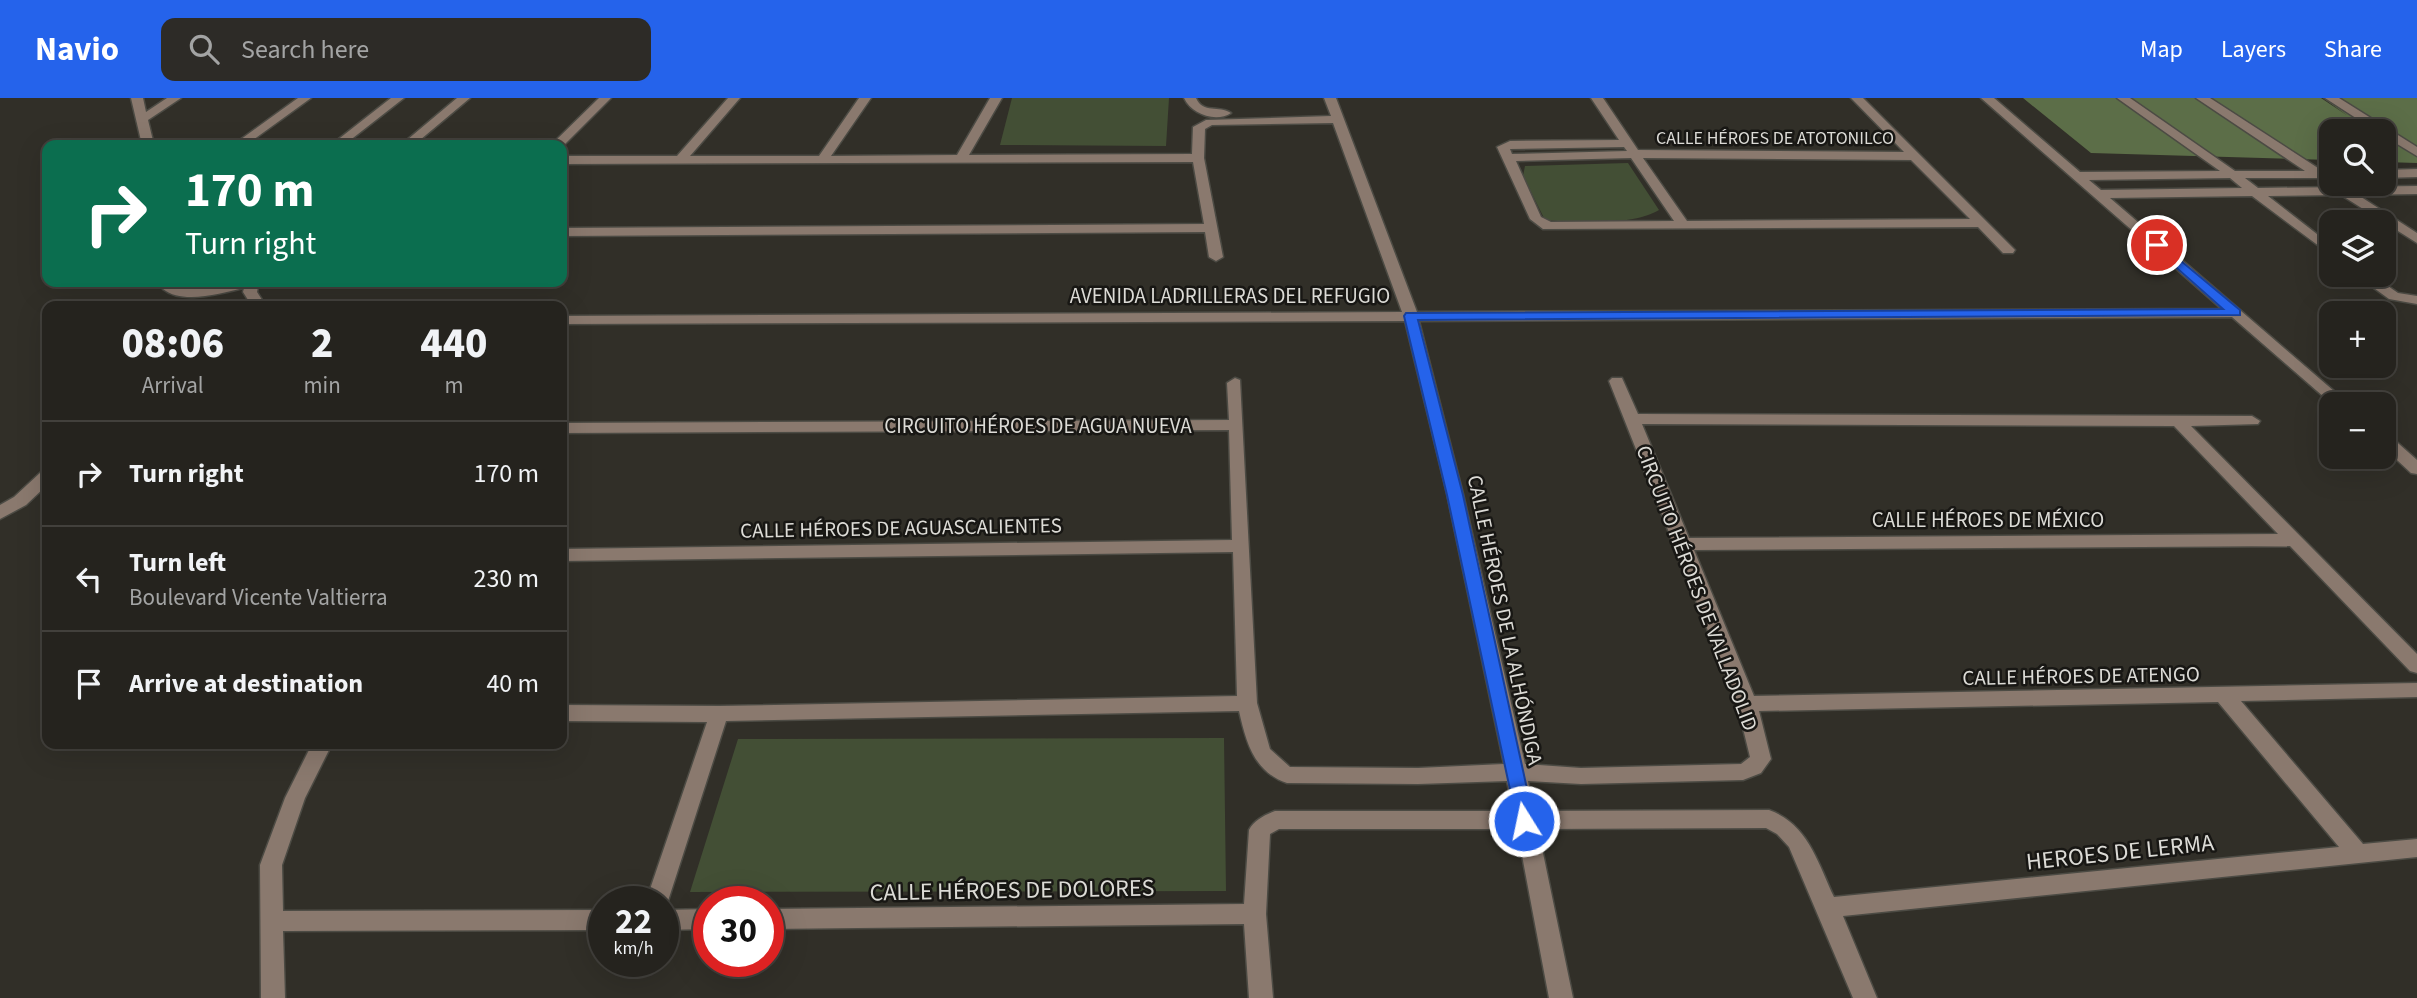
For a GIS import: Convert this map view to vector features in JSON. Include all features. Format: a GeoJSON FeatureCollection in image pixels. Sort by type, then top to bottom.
{"type":"FeatureCollection","features":[{"type":"Feature","properties":{"kind":"street"},"geometry":{"type":"LineString","coordinates":[[137,98],[147,140]]}},
{"type":"Feature","properties":{"kind":"street"},"geometry":{"type":"LineString","coordinates":[[142,119],[175,98]]}},
{"type":"Feature","properties":{"kind":"street"},"geometry":{"type":"LineString","coordinates":[[246,140],[305,98]]}},
{"type":"Feature","properties":{"kind":"street"},"geometry":{"type":"LineString","coordinates":[[343,140],[398,98]]}},
{"type":"Feature","properties":{"kind":"street"},"geometry":{"type":"LineString","coordinates":[[413,140],[464,98]]}},
{"type":"Feature","properties":{"kind":"street"},"geometry":{"type":"LineString","coordinates":[[562,140],[605,98]]}},
{"type":"Feature","properties":{"kind":"street"},"geometry":{"type":"LineString","coordinates":[[681,159],[734,98]]}},
{"type":"Feature","properties":{"kind":"street"},"geometry":{"type":"LineString","coordinates":[[823,159],[865,98]]}},
{"type":"Feature","properties":{"kind":"street"},"geometry":{"type":"LineString","coordinates":[[961,159],[996,98]]}},
{"type":"Feature","properties":{"kind":"street"},"geometry":{"type":"LineString","coordinates":[[1191,98],[1198,109],[1217,114],[1334,108]]}},
{"type":"Feature","properties":{"kind":"street"},"geometry":{"type":"LineString","coordinates":[[1597,98],[1683,225]]}},
{"type":"Feature","properties":{"kind":"street"},"geometry":{"type":"LineString","coordinates":[[1857,98],[2008,250]]}},
{"type":"Feature","properties":{"kind":"street"},"geometry":{"type":"LineString","coordinates":[[1987,98],[2328,392]]}},
{"type":"Feature","properties":{"kind":"street"},"geometry":{"type":"LineString","coordinates":[[2123,98],[2233,175],[2319,242]]}},
{"type":"Feature","properties":{"kind":"street"},"geometry":{"type":"LineString","coordinates":[[2202,98],[2319,171]]}},
{"type":"Feature","properties":{"kind":"street"},"geometry":{"type":"LineString","coordinates":[[2331,98],[2417,152]]}},
{"type":"Feature","properties":{"kind":"street"},"geometry":{"type":"LineString","coordinates":[[1216,257],[1198,158],[1199,127],[1210,122],[1334,108]]}},
{"type":"Feature","properties":{"kind":"street","name":"CALLE HÉROES DE LA ALHÓNDIGA"},"geometry":{"type":"LineString","coordinates":[[1334,108],[1411,316],[1455,495],[1516,772],[1561,998]]}},
{"type":"Feature","properties":{"kind":"street"},"geometry":{"type":"LineString","coordinates":[[1626,143],[1503,147],[1536,219],[1544,225],[1982,223]]}},
{"type":"Feature","properties":{"kind":"street","name":"CALLE HÉROES DE ATOTONILCO"},"geometry":{"type":"LineString","coordinates":[[1507,158],[1634,154],[1916,156]]}},
{"type":"Feature","properties":{"kind":"street"},"geometry":{"type":"LineString","coordinates":[[567,160],[1198,158]]}},
{"type":"Feature","properties":{"kind":"street"},"geometry":{"type":"LineString","coordinates":[[2396,174],[2417,173]]}},
{"type":"Feature","properties":{"kind":"street"},"geometry":{"type":"LineString","coordinates":[[2079,176],[2319,175]]}},
{"type":"Feature","properties":{"kind":"street"},"geometry":{"type":"LineString","coordinates":[[2396,190],[2417,190]]}},
{"type":"Feature","properties":{"kind":"street"},"geometry":{"type":"LineString","coordinates":[[2098,194],[2319,191]]}},
{"type":"Feature","properties":{"kind":"street"},"geometry":{"type":"LineString","coordinates":[[2352,196],[2417,239]]}},
{"type":"Feature","properties":{"kind":"street"},"geometry":{"type":"LineString","coordinates":[[567,232],[1211,228]]}},
{"type":"Feature","properties":{"kind":"street"},"geometry":{"type":"LineString","coordinates":[[177,287],[199,293],[227,287]]}},
{"type":"Feature","properties":{"kind":"street"},"geometry":{"type":"LineString","coordinates":[[2381,287],[2394,296],[2417,300]]}},
{"type":"Feature","properties":{"kind":"street","name":"AVENIDA LADRILLERAS DEL REFUGIO"},"geometry":{"type":"LineString","coordinates":[[567,320],[2235,313]]}},
{"type":"Feature","properties":{"kind":"street","name":"CIRCUITO HÉROES DE VALLADOLID"},"geometry":{"type":"LineString","coordinates":[[1516,772],[1581,776],[1744,772],[1754,767],[1761,759],[1747,705],[1617,381]]}},
{"type":"Feature","properties":{"kind":"street"},"geometry":{"type":"LineString","coordinates":[[1235,383],[1247,702],[1257,745],[1273,769],[1287,775],[1418,776],[1516,772]]}},
{"type":"Feature","properties":{"kind":"street","name":"CIRCUITO HÉROES DE VALLADOLID"},"geometry":{"type":"LineString","coordinates":[[1632,419],[2252,421]]}},
{"type":"Feature","properties":{"kind":"street"},"geometry":{"type":"LineString","coordinates":[[2176,420],[2417,666]]}},
{"type":"Feature","properties":{"kind":"street","name":"CIRCUITO HÉROES DE AGUA NUEVA"},"geometry":{"type":"LineString","coordinates":[[567,428],[1236,425]]}},
{"type":"Feature","properties":{"kind":"street"},"geometry":{"type":"LineString","coordinates":[[2396,451],[2417,469]]}},
{"type":"Feature","properties":{"kind":"street"},"geometry":{"type":"LineString","coordinates":[[0,513],[20,501],[42,481]]}},
{"type":"Feature","properties":{"kind":"street","name":"CALLE HÉROES DE MÉXICO"},"geometry":{"type":"LineString","coordinates":[[1682,544],[2294,540]]}},
{"type":"Feature","properties":{"kind":"street","name":"CALLE HÉROES DE AGUASCALIENTES"},"geometry":{"type":"LineString","coordinates":[[567,555],[1242,546]]}},
{"type":"Feature","properties":{"kind":"street","name":"CALLE HÉROES DE ATENGO"},"geometry":{"type":"LineString","coordinates":[[1747,705],[2417,690]]}},
{"type":"Feature","properties":{"kind":"street"},"geometry":{"type":"LineString","coordinates":[[2225,696],[2359,855]]}},
{"type":"Feature","properties":{"kind":"street"},"geometry":{"type":"LineString","coordinates":[[567,713],[719,714],[1247,702]]}},
{"type":"Feature","properties":{"kind":"street"},"geometry":{"type":"LineString","coordinates":[[662,886],[719,714]]}},
{"type":"Feature","properties":{"kind":"street"},"geometry":{"type":"LineString","coordinates":[[273,998],[271,865],[295,798],[320,749]]}},
{"type":"Feature","properties":{"kind":"street"},"geometry":{"type":"LineString","coordinates":[[1261,998],[1255,914],[1261,830],[1275,820],[1769,819],[1785,828],[1797,841],[1865,998]]}},
{"type":"Feature","properties":{"kind":"street","name":"HEROES DE LERMA"},"geometry":{"type":"LineString","coordinates":[[1828,908],[2417,848]]}},
{"type":"Feature","properties":{"kind":"street","name":"CALLE HÉROES DE DOLORES"},"geometry":{"type":"LineString","coordinates":[[784,919],[1255,914]]}},
{"type":"Feature","properties":{"kind":"street"},"geometry":{"type":"LineString","coordinates":[[271,921],[588,920]]}},
{"type":"Feature","properties":{"kind":"green space"},"geometry":{"type":"Polygon","coordinates":[[[1012,98],[1169,98],[1166,146],[1000,145],[1012,98]]]}},
{"type":"Feature","properties":{"kind":"green space"},"geometry":{"type":"Polygon","coordinates":[[[2023,98],[2321,98],[2348,116],[2323,98],[2417,98],[2417,163],[2396,162],[2396,119],[2319,119],[2319,160],[2091,153],[2023,98]]]}},
{"type":"Feature","properties":{"kind":"green space"},"geometry":{"type":"Polygon","coordinates":[[[1628,163],[1659,210],[1619,221],[1545,220],[1523,176],[1525,166],[1628,163]]]}},
{"type":"Feature","properties":{"kind":"green space"},"geometry":{"type":"Polygon","coordinates":[[[1224,738],[1226,891],[784,892],[784,886],[693,886],[693,892],[690,892],[738,739],[1224,738]]]}},
{"type":"Feature","properties":{"kind":"route"},"geometry":{"type":"LineString","coordinates":[[1524,821],[1516,772],[1455,495],[1411,316],[2235,313],[2157,245]]}}]}
